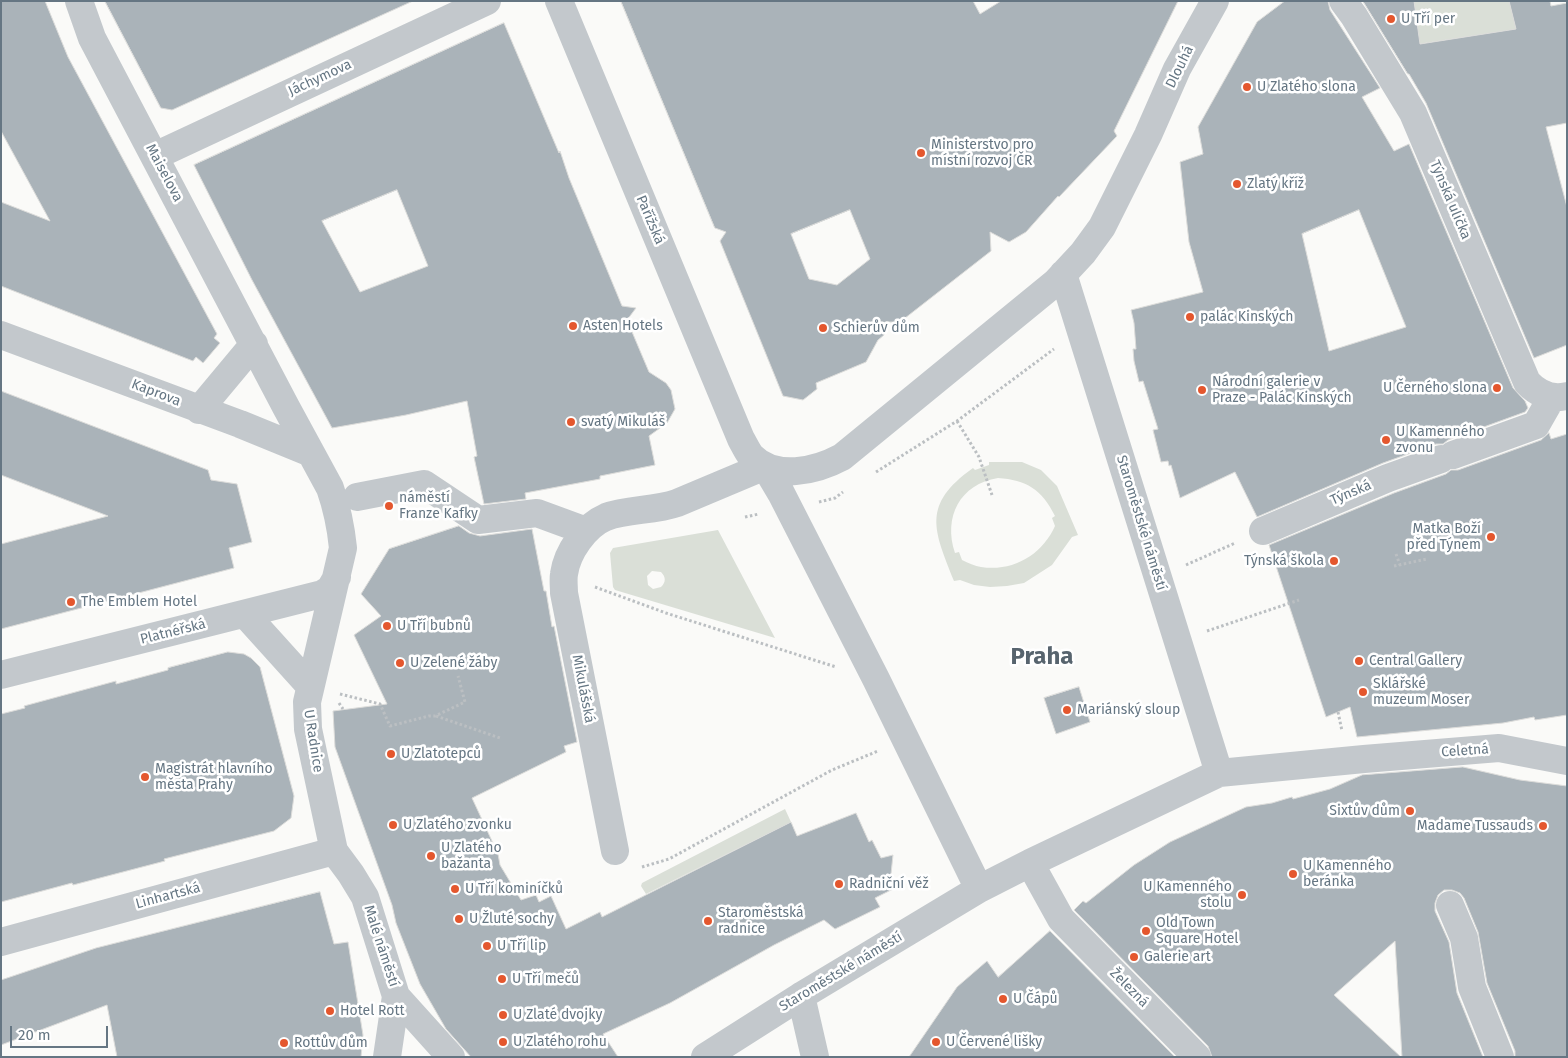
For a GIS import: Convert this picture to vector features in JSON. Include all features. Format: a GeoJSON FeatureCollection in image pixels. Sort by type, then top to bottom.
{"type":"FeatureCollection","features":[{"type":"Feature","properties":{"kind":"street","name":"Maiselova"},"geometry":{"type":"LineString","coordinates":[[79,1],[92,38],[311,453]]}},
{"type":"Feature","properties":{"kind":"street","name":"Jáchymova"},"geometry":{"type":"LineString","coordinates":[[155,156],[486,1]]}},
{"type":"Feature","properties":{"kind":"street","name":"Pařížská"},"geometry":{"type":"LineString","coordinates":[[559,1],[741,439],[752,456],[765,466]]}},
{"type":"Feature","properties":{"kind":"street","name":"Dlouhá"},"geometry":{"type":"LineString","coordinates":[[1063,274],[1083,253],[1102,227],[1148,135],[1177,69],[1215,1]]}},
{"type":"Feature","properties":{"kind":"street","name":"Týnská ulička"},"geometry":{"type":"LineString","coordinates":[[1343,1],[1413,113],[1527,382],[1533,389],[1559,396]]}},
{"type":"Feature","properties":{"kind":"street"},"geometry":{"type":"LineString","coordinates":[[357,497],[424,484],[478,520],[537,513],[586,531],[606,517],[677,502],[765,466],[777,470],[809,470],[827,465],[842,458],[1056,282],[1063,274]]}},
{"type":"Feature","properties":{"kind":"street","name":"Staroměstské náměstí"},"geometry":{"type":"LineString","coordinates":[[1063,274],[1219,773]]}},
{"type":"Feature","properties":{"kind":"street","name":"Kaprova"},"geometry":{"type":"LineString","coordinates":[[1,335],[240,424],[311,453]]}},
{"type":"Feature","properties":{"kind":"street"},"geometry":{"type":"LineString","coordinates":[[199,410],[254,344]]}},
{"type":"Feature","properties":{"kind":"street","name":"Týnská"},"geometry":{"type":"LineString","coordinates":[[1263,531],[1371,485],[1536,425],[1559,396]]}},
{"type":"Feature","properties":{"kind":"street"},"geometry":{"type":"LineString","coordinates":[[311,453],[330,488],[342,533],[343,548],[337,577]]}},
{"type":"Feature","properties":{"kind":"street"},"geometry":{"type":"LineString","coordinates":[[765,466],[781,493],[979,889]]}},
{"type":"Feature","properties":{"kind":"street","name":"Mikulášská"},"geometry":{"type":"LineString","coordinates":[[586,531],[578,541],[567,562],[564,574],[564,593],[615,851]]}},
{"type":"Feature","properties":{"kind":"street","name":"Platnéřská"},"geometry":{"type":"LineString","coordinates":[[1,675],[322,594],[330,589],[337,577]]}},
{"type":"Feature","properties":{"kind":"street","name":"U Radnice"},"geometry":{"type":"LineString","coordinates":[[337,577],[322,689],[307,702],[308,729],[334,851],[365,897]]}},
{"type":"Feature","properties":{"kind":"street"},"geometry":{"type":"LineString","coordinates":[[245,614],[322,689]]}},
{"type":"Feature","properties":{"kind":"street","name":"Celetná"},"geometry":{"type":"LineString","coordinates":[[1361,759],[1499,748],[1567,761]]}},
{"type":"Feature","properties":{"kind":"street","name":"Staroměstské náměstí"},"geometry":{"type":"LineString","coordinates":[[705,1057],[801,996],[979,889],[1219,773],[1361,759]]}},
{"type":"Feature","properties":{"kind":"street","name":"Linhartská"},"geometry":{"type":"LineString","coordinates":[[1,942],[334,851]]}},
{"type":"Feature","properties":{"kind":"street","name":"Železná"},"geometry":{"type":"LineString","coordinates":[[1030,863],[1061,919],[1186,1052]]}},
{"type":"Feature","properties":{"kind":"street","name":"Malé náměstí"},"geometry":{"type":"LineString","coordinates":[[365,897],[396,996],[451,1057]]}},
{"type":"Feature","properties":{"kind":"street"},"geometry":{"type":"LineString","coordinates":[[1450,905],[1464,938],[1472,986],[1500,1057]]}},
{"type":"Feature","properties":{"kind":"street","name":"Malé náměstí"},"geometry":{"type":"LineString","coordinates":[[388,1057],[396,996]]}},
{"type":"Feature","properties":{"kind":"street"},"geometry":{"type":"LineString","coordinates":[[801,996],[815,1057]]}},
{"type":"Feature","properties":{"kind":"path"},"geometry":{"type":"LineString","coordinates":[[870,476],[958,421],[1060,345]]}},
{"type":"Feature","properties":{"kind":"path"},"geometry":{"type":"LineString","coordinates":[[958,421],[979,457],[992,495]]}},
{"type":"Feature","properties":{"kind":"path"},"geometry":{"type":"LineString","coordinates":[[811,504],[835,498],[848,489]]}},
{"type":"Feature","properties":{"kind":"path"},"geometry":{"type":"LineString","coordinates":[[1158,578],[1263,531]]}},
{"type":"Feature","properties":{"kind":"path"},"geometry":{"type":"LineString","coordinates":[[1396,554],[1400,565]]}},
{"type":"Feature","properties":{"kind":"path"},"geometry":{"type":"LineString","coordinates":[[1394,566],[1428,559]]}},
{"type":"Feature","properties":{"kind":"path"},"geometry":{"type":"LineString","coordinates":[[592,586],[666,613],[839,668]]}},
{"type":"Feature","properties":{"kind":"path"},"geometry":{"type":"LineString","coordinates":[[1178,640],[1299,600]]}},
{"type":"Feature","properties":{"kind":"path"},"geometry":{"type":"LineString","coordinates":[[435,716],[465,702],[458,676]]}},
{"type":"Feature","properties":{"kind":"path"},"geometry":{"type":"LineString","coordinates":[[322,689],[380,704],[390,726],[435,716],[500,738]]}},
{"type":"Feature","properties":{"kind":"path"},"geometry":{"type":"LineString","coordinates":[[338,701],[343,709]]}},
{"type":"Feature","properties":{"kind":"path"},"geometry":{"type":"LineString","coordinates":[[615,851],[622,862],[633,869],[669,859],[832,770],[905,739]]}},
{"type":"Feature","properties":{"kind":"shaded area"},"geometry":{"type":"Polygon","coordinates":[[[1414,1],[1509,1],[1516,29],[1412,45],[1419,37],[1414,1]]]}},
{"type":"Feature","properties":{"kind":"shaded area"},"geometry":{"type":"Polygon","coordinates":[[[989,462],[1022,462],[1041,470],[1057,486],[1078,535],[1072,537],[1052,565],[1024,583],[990,587],[974,585],[960,580],[954,581],[941,547],[936,519],[945,494],[956,481],[973,468],[975,470],[989,465],[989,462]],[[998,478],[985,481],[974,487],[958,504],[953,515],[951,527],[955,553],[959,552],[962,560],[981,567],[993,568],[1015,564],[1034,553],[1055,526],[1052,518],[1055,516],[1039,493],[1025,484],[998,478]]]}},
{"type":"Feature","properties":{"kind":"shaded area"},"geometry":{"type":"Polygon","coordinates":[[[718,530],[775,638],[615,590],[613,587],[610,553],[613,548],[718,530]],[[652,571],[647,576],[648,585],[653,589],[661,587],[664,583],[665,578],[661,572],[652,571]]]}},
{"type":"Feature","properties":{"kind":"shaded area"},"geometry":{"type":"Polygon","coordinates":[[[785,809],[791,822],[646,894],[641,886],[642,883],[785,809]]]}},
{"type":"Feature","properties":{"kind":"building"},"geometry":{"type":"Polygon","coordinates":[[[1,1],[45,1],[68,57],[217,334],[214,338],[220,343],[203,363],[196,357],[193,361],[1,286],[1,202],[50,221],[1,131],[1,1]]]}},
{"type":"Feature","properties":{"kind":"building"},"geometry":{"type":"Polygon","coordinates":[[[105,1],[413,1],[172,110],[161,108],[105,1]]]}},
{"type":"Feature","properties":{"kind":"building"},"geometry":{"type":"Polygon","coordinates":[[[621,1],[973,1],[980,14],[1001,1],[1178,1],[1114,131],[1117,136],[1058,196],[1026,232],[1009,242],[990,232],[991,251],[900,322],[886,322],[884,335],[878,340],[866,362],[816,383],[817,389],[803,400],[783,396],[720,241],[726,232],[715,228],[621,1]],[[850,210],[791,234],[809,279],[837,285],[870,259],[850,210]]]}},
{"type":"Feature","properties":{"kind":"building"},"geometry":{"type":"Polygon","coordinates":[[[1285,1],[1328,1],[1330,10],[1380,88],[1362,97],[1394,151],[1409,144],[1513,388],[1525,401],[1528,408],[1525,412],[1448,440],[1443,444],[1436,444],[1383,463],[1257,517],[1235,472],[1180,498],[1171,465],[1169,466],[1168,461],[1161,462],[1153,430],[1158,429],[1143,381],[1139,382],[1134,361],[1133,349],[1136,349],[1131,310],[1203,292],[1189,242],[1180,162],[1203,154],[1198,127],[1257,22],[1285,1]],[[1359,210],[1302,234],[1329,351],[1406,327],[1359,210]]]}},
{"type":"Feature","properties":{"kind":"building"},"geometry":{"type":"Polygon","coordinates":[[[1363,1],[1414,1],[1420,44],[1516,29],[1509,1],[1550,1],[1551,6],[1567,3],[1567,123],[1546,127],[1567,207],[1567,345],[1534,358],[1426,103],[1363,1]]]}},
{"type":"Feature","properties":{"kind":"building"},"geometry":{"type":"Polygon","coordinates":[[[504,23],[559,153],[560,151],[569,178],[622,306],[636,308],[627,320],[649,372],[666,383],[671,390],[675,409],[667,423],[649,436],[655,465],[600,476],[600,479],[525,493],[526,499],[484,504],[474,457],[477,456],[467,401],[406,415],[332,428],[252,280],[194,165],[504,23]],[[397,190],[322,221],[360,292],[428,266],[397,190]]]}},
{"type":"Feature","properties":{"kind":"building"},"geometry":{"type":"Polygon","coordinates":[[[1,391],[208,470],[211,480],[237,484],[252,542],[229,548],[234,568],[1,629],[1,544],[108,516],[1,475],[1,391]]]}},
{"type":"Feature","properties":{"kind":"building"},"geometry":{"type":"Polygon","coordinates":[[[1549,433],[1551,439],[1567,434],[1567,715],[1535,720],[1534,717],[1503,723],[1357,737],[1350,707],[1326,717],[1269,545],[1394,493],[1446,474],[1451,470],[1458,470],[1541,440],[1549,433]]]}},
{"type":"Feature","properties":{"kind":"building"},"geometry":{"type":"Polygon","coordinates":[[[459,526],[469,533],[480,536],[532,529],[577,742],[564,746],[566,752],[472,798],[498,854],[500,865],[521,900],[536,895],[539,902],[551,896],[566,929],[600,912],[602,917],[791,822],[797,836],[856,813],[869,842],[872,840],[881,858],[893,855],[891,874],[897,887],[875,898],[880,907],[835,929],[824,920],[774,945],[670,1003],[603,1034],[618,1057],[471,1057],[446,1029],[420,984],[396,923],[392,905],[335,747],[333,711],[387,704],[354,635],[381,616],[361,594],[389,549],[459,526]]]}},
{"type":"Feature","properties":{"kind":"building","name":"Magistrát hlavního města Prahy"},"geometry":{"type":"Polygon","coordinates":[[[228,652],[244,654],[260,667],[294,796],[291,818],[274,831],[73,885],[72,883],[1,902],[1,714],[25,708],[24,706],[116,681],[116,684],[228,652]]]}},
{"type":"Feature","properties":{"kind":"building","name":"Mariánský sloup"},"geometry":{"type":"Polygon","coordinates":[[[1079,687],[1090,722],[1056,734],[1044,698],[1079,687]]]}},
{"type":"Feature","properties":{"kind":"building"},"geometry":{"type":"Polygon","coordinates":[[[1463,767],[1520,780],[1567,786],[1567,1057],[1515,1057],[1515,1051],[1487,983],[1478,932],[1464,898],[1460,893],[1452,890],[1444,890],[1438,895],[1435,911],[1449,942],[1457,993],[1483,1057],[1402,1057],[1395,941],[1334,995],[1401,1057],[1212,1057],[1208,1046],[1074,910],[1083,901],[1086,903],[1134,865],[1170,842],[1246,807],[1272,803],[1292,797],[1293,799],[1330,789],[1362,775],[1463,767]]]}},
{"type":"Feature","properties":{"kind":"building"},"geometry":{"type":"Polygon","coordinates":[[[320,892],[334,944],[348,942],[363,1035],[361,1057],[117,1057],[107,1005],[1,1045],[1,980],[96,948],[320,892]]]}},
{"type":"Feature","properties":{"kind":"building"},"geometry":{"type":"Polygon","coordinates":[[[1050,931],[1175,1057],[909,1057],[957,987],[987,961],[998,977],[1050,931]]]}},
{"type":"Feature","properties":{"kind":"place","name":"U Tří per"},"geometry":{"type":"Point","coordinates":[1391,19]}},
{"type":"Feature","properties":{"kind":"place","name":"U Zlatého slona"},"geometry":{"type":"Point","coordinates":[1247,87]}},
{"type":"Feature","properties":{"kind":"place","name":"Ministerstvo pro místní rozvoj ČR"},"geometry":{"type":"Point","coordinates":[921,153]}},
{"type":"Feature","properties":{"kind":"place","name":"Zlatý kříž"},"geometry":{"type":"Point","coordinates":[1237,184]}},
{"type":"Feature","properties":{"kind":"place","name":"palác Kinských"},"geometry":{"type":"Point","coordinates":[1190,317]}},
{"type":"Feature","properties":{"kind":"place","name":"Asten Hotels"},"geometry":{"type":"Point","coordinates":[573,326]}},
{"type":"Feature","properties":{"kind":"place","name":"Schierův dům"},"geometry":{"type":"Point","coordinates":[823,328]}},
{"type":"Feature","properties":{"kind":"place","name":"U Černého slona"},"geometry":{"type":"Point","coordinates":[1497,388]}},
{"type":"Feature","properties":{"kind":"place","name":"Národní galerie v Praze - Palác Kinských"},"geometry":{"type":"Point","coordinates":[1202,390]}},
{"type":"Feature","properties":{"kind":"place","name":"svatý Mikuláš"},"geometry":{"type":"Point","coordinates":[571,422]}},
{"type":"Feature","properties":{"kind":"place","name":"U Kamenného zvonu"},"geometry":{"type":"Point","coordinates":[1386,440]}},
{"type":"Feature","properties":{"kind":"place","name":"náměstí Franze Kafky"},"geometry":{"type":"Point","coordinates":[389,506]}},
{"type":"Feature","properties":{"kind":"place","name":"Matka Boží před Týnem"},"geometry":{"type":"Point","coordinates":[1491,537]}},
{"type":"Feature","properties":{"kind":"place","name":"Týnská škola"},"geometry":{"type":"Point","coordinates":[1334,561]}},
{"type":"Feature","properties":{"kind":"place","name":"The Emblem Hotel"},"geometry":{"type":"Point","coordinates":[71,602]}},
{"type":"Feature","properties":{"kind":"place","name":"U Tří bubnů"},"geometry":{"type":"Point","coordinates":[387,626]}},
{"type":"Feature","properties":{"kind":"place","name":"Central Gallery"},"geometry":{"type":"Point","coordinates":[1359,661]}},
{"type":"Feature","properties":{"kind":"place","name":"U Zelené žáby"},"geometry":{"type":"Point","coordinates":[400,663]}},
{"type":"Feature","properties":{"kind":"place","name":"Sklářské muzeum Moser"},"geometry":{"type":"Point","coordinates":[1363,692]}},
{"type":"Feature","properties":{"kind":"place","name":"Mariánský sloup"},"geometry":{"type":"Point","coordinates":[1067,710]}},
{"type":"Feature","properties":{"kind":"place","name":"U Zlatotepců"},"geometry":{"type":"Point","coordinates":[391,754]}},
{"type":"Feature","properties":{"kind":"place","name":"Magistrát hlavního města Prahy"},"geometry":{"type":"Point","coordinates":[145,777]}},
{"type":"Feature","properties":{"kind":"place","name":"Sixtův dům"},"geometry":{"type":"Point","coordinates":[1410,811]}},
{"type":"Feature","properties":{"kind":"place","name":"U Zlatého zvonku"},"geometry":{"type":"Point","coordinates":[393,825]}},
{"type":"Feature","properties":{"kind":"place","name":"Madame Tussauds"},"geometry":{"type":"Point","coordinates":[1543,826]}},
{"type":"Feature","properties":{"kind":"place","name":"U Zlatého bažanta"},"geometry":{"type":"Point","coordinates":[431,856]}},
{"type":"Feature","properties":{"kind":"place","name":"U Kamenného beránka"},"geometry":{"type":"Point","coordinates":[1293,874]}},
{"type":"Feature","properties":{"kind":"place","name":"Radniční věž"},"geometry":{"type":"Point","coordinates":[839,884]}},
{"type":"Feature","properties":{"kind":"place","name":"U Tří kominíčků"},"geometry":{"type":"Point","coordinates":[455,889]}},
{"type":"Feature","properties":{"kind":"place","name":"U Kamenného stolu"},"geometry":{"type":"Point","coordinates":[1242,895]}},
{"type":"Feature","properties":{"kind":"place","name":"U Žluté sochy"},"geometry":{"type":"Point","coordinates":[459,919]}},
{"type":"Feature","properties":{"kind":"place","name":"Staroměstská radnice"},"geometry":{"type":"Point","coordinates":[708,921]}},
{"type":"Feature","properties":{"kind":"place","name":"Old Town Square Hotel"},"geometry":{"type":"Point","coordinates":[1146,931]}},
{"type":"Feature","properties":{"kind":"place","name":"U Tří lip"},"geometry":{"type":"Point","coordinates":[487,946]}},
{"type":"Feature","properties":{"kind":"place","name":"Galerie art"},"geometry":{"type":"Point","coordinates":[1134,957]}},
{"type":"Feature","properties":{"kind":"place","name":"U Tří mečů"},"geometry":{"type":"Point","coordinates":[502,979]}},
{"type":"Feature","properties":{"kind":"place","name":"U Čápů"},"geometry":{"type":"Point","coordinates":[1003,999]}},
{"type":"Feature","properties":{"kind":"place","name":"Hotel Rott"},"geometry":{"type":"Point","coordinates":[330,1011]}},
{"type":"Feature","properties":{"kind":"place","name":"U Zlaté dvojky"},"geometry":{"type":"Point","coordinates":[503,1015]}},
{"type":"Feature","properties":{"kind":"place","name":"U Zlatého rohu"},"geometry":{"type":"Point","coordinates":[503,1042]}},
{"type":"Feature","properties":{"kind":"place","name":"U Červené lišky"},"geometry":{"type":"Point","coordinates":[936,1042]}},
{"type":"Feature","properties":{"kind":"place","name":"Rottův dům"},"geometry":{"type":"Point","coordinates":[284,1043]}},
{"type":"Feature","properties":{"kind":"district","name":"Praha"},"geometry":{"type":"Point","coordinates":[1042,657]}}]}
